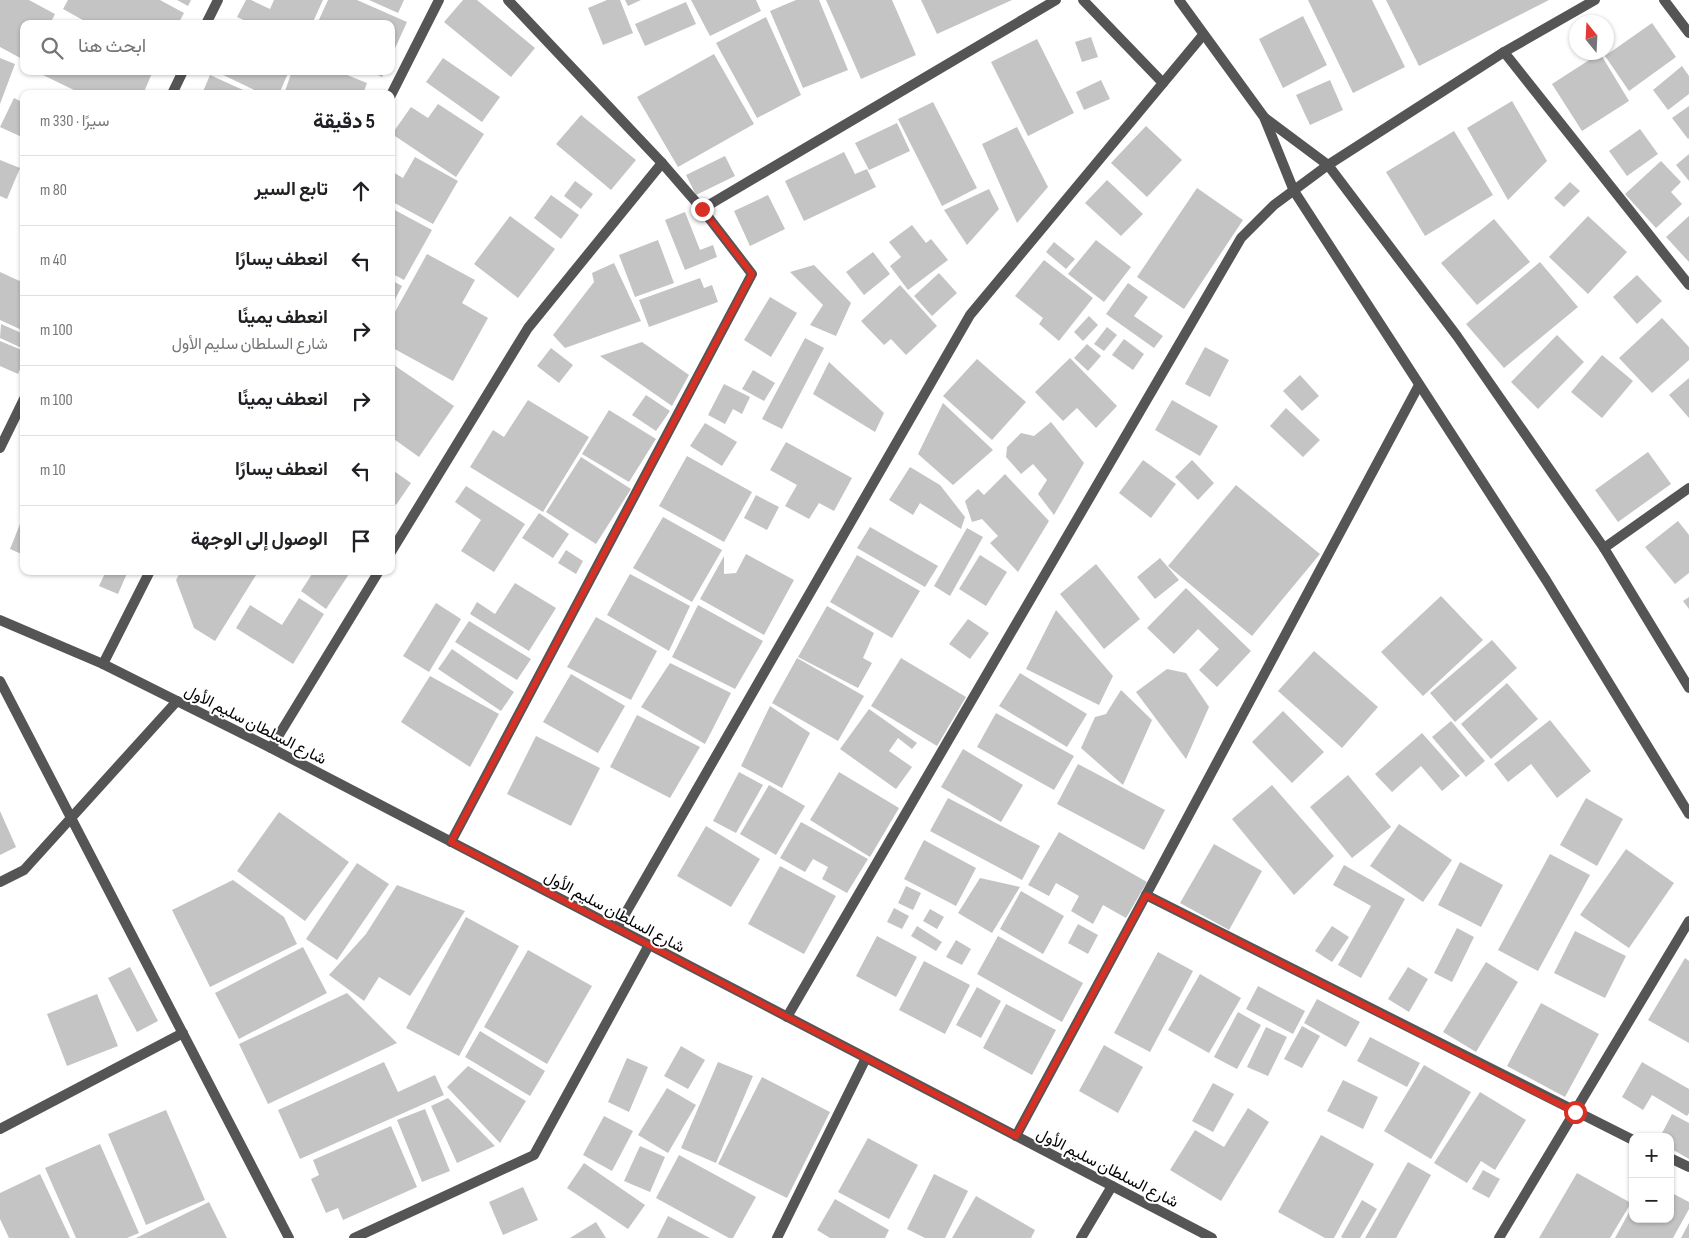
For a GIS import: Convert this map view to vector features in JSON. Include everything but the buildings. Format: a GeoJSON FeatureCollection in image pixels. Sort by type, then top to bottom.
{"type":"FeatureCollection","features":[{"type":"Feature","properties":{"kind":"street"},"geometry":{"type":"LineString","coordinates":[[208,20],[218,0]]}},
{"type":"Feature","properties":{"kind":"street"},"geometry":{"type":"LineString","coordinates":[[394,90],[440,0]]}},
{"type":"Feature","properties":{"kind":"street"},"geometry":{"type":"LineString","coordinates":[[702,209],[1056,0]]}},
{"type":"Feature","properties":{"kind":"street"},"geometry":{"type":"LineString","coordinates":[[1082,0],[1163,83]]}},
{"type":"Feature","properties":{"kind":"street"},"geometry":{"type":"LineString","coordinates":[[1179,0],[1264,117],[1294,191],[1546,580],[1689,814]]}},
{"type":"Feature","properties":{"kind":"street"},"geometry":{"type":"LineString","coordinates":[[788,1017],[1241,238],[1274,205],[1328,165],[1504,52],[1595,0]]}},
{"type":"Feature","properties":{"kind":"street"},"geometry":{"type":"LineString","coordinates":[[1664,0],[1689,33]]}},
{"type":"Feature","properties":{"kind":"street"},"geometry":{"type":"LineString","coordinates":[[451,842],[752,274],[702,209],[662,163],[513,1]]}},
{"type":"Feature","properties":{"kind":"street"},"geometry":{"type":"LineString","coordinates":[[617,928],[970,315],[1203,34]]}},
{"type":"Feature","properties":{"kind":"street"},"geometry":{"type":"LineString","coordinates":[[1504,52],[1689,285]]}},
{"type":"Feature","properties":{"kind":"street"},"geometry":{"type":"LineString","coordinates":[[174,90],[181,75]]}},
{"type":"Feature","properties":{"kind":"street"},"geometry":{"type":"LineString","coordinates":[[1264,117],[1328,165],[1457,336],[1604,548],[1689,688]]}},
{"type":"Feature","properties":{"kind":"street"},"geometry":{"type":"LineString","coordinates":[[395,545],[528,328],[662,163]]}},
{"type":"Feature","properties":{"kind":"street"},"geometry":{"type":"LineString","coordinates":[[1016,1136],[1419,385]]}},
{"type":"Feature","properties":{"kind":"street"},"geometry":{"type":"LineString","coordinates":[[0,448],[20,407]]}},
{"type":"Feature","properties":{"kind":"street"},"geometry":{"type":"LineString","coordinates":[[1604,548],[1689,488]]}},
{"type":"Feature","properties":{"kind":"street"},"geometry":{"type":"LineString","coordinates":[[103,664],[148,575]]}},
{"type":"Feature","properties":{"kind":"street"},"geometry":{"type":"LineString","coordinates":[[271,748],[377,575]]}},
{"type":"Feature","properties":{"kind":"street","name":"شارع السلطان سليم الأول"},"geometry":{"type":"LineString","coordinates":[[0,620],[103,664],[271,748],[1212,1238]]}},
{"type":"Feature","properties":{"kind":"street"},"geometry":{"type":"LineString","coordinates":[[0,681],[289,1238]]}},
{"type":"Feature","properties":{"kind":"street"},"geometry":{"type":"LineString","coordinates":[[0,882],[24,870],[177,701]]}},
{"type":"Feature","properties":{"kind":"street"},"geometry":{"type":"LineString","coordinates":[[1146,895],[1629,1138]]}},
{"type":"Feature","properties":{"kind":"street"},"geometry":{"type":"LineString","coordinates":[[1499,1238],[1689,921]]}},
{"type":"Feature","properties":{"kind":"street"},"geometry":{"type":"LineString","coordinates":[[354,1238],[534,1155],[649,945]]}},
{"type":"Feature","properties":{"kind":"street"},"geometry":{"type":"LineString","coordinates":[[0,1129],[183,1032]]}},
{"type":"Feature","properties":{"kind":"street"},"geometry":{"type":"LineString","coordinates":[[777,1238],[866,1058]]}},
{"type":"Feature","properties":{"kind":"street"},"geometry":{"type":"LineString","coordinates":[[1674,1160],[1689,1167]]}},
{"type":"Feature","properties":{"kind":"street"},"geometry":{"type":"LineString","coordinates":[[1081,1238],[1112,1186]]}},
{"type":"Feature","properties":{"kind":"route"},"geometry":{"type":"LineString","coordinates":[[702,209],[752,274],[451,842],[1016,1136],[1146,895],[1575,1112]]}}]}
